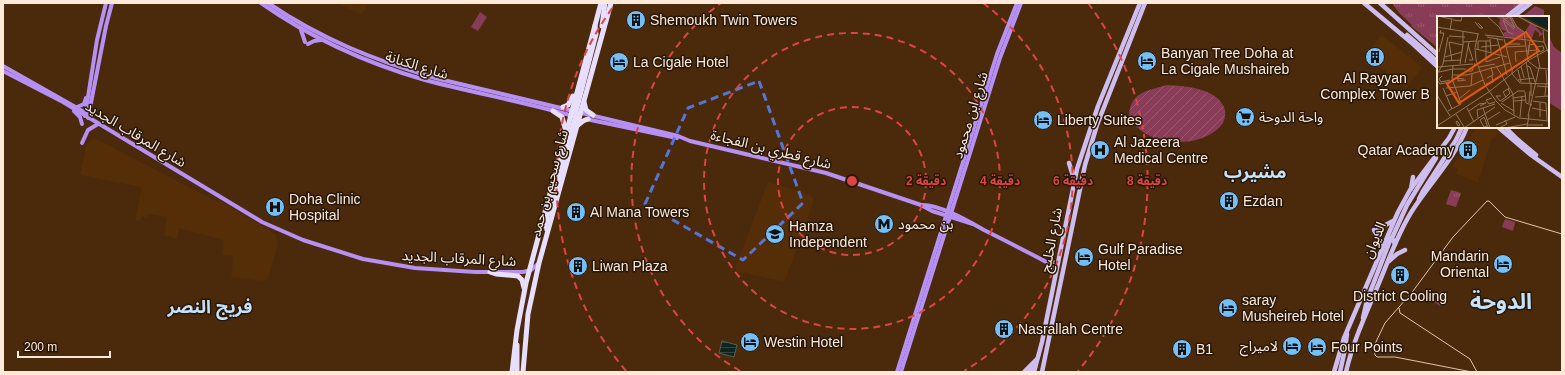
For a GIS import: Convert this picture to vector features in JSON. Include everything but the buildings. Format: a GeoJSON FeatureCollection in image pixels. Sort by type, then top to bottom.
{"type":"FeatureCollection","features":[{"type":"Feature","properties":{"kind":"highway","name":"شارع سحيم بن حمد"},"geometry":{"type":"LineString","coordinates":[[523,372],[528,314],[539,263],[577,126],[577,91],[600,3]]}},
{"type":"Feature","properties":{"kind":"highway"},"geometry":{"type":"LineString","coordinates":[[602,31],[602,17],[605,3]]}},
{"type":"Feature","properties":{"kind":"highway","name":"شارع سحيم بن حمد"},"geometry":{"type":"LineString","coordinates":[[512,372],[515,338],[524,290],[566,132],[584,99],[611,3]]}},
{"type":"Feature","properties":{"kind":"highway"},"geometry":{"type":"LineString","coordinates":[[548,231],[546,225],[547,217],[576,114],[596,34],[597,29],[595,25]]}},
{"type":"Feature","properties":{"kind":"highway"},"geometry":{"type":"LineString","coordinates":[[563,107],[568,105],[577,91]]}},
{"type":"Feature","properties":{"kind":"highway"},"geometry":{"type":"LineString","coordinates":[[584,99],[586,110],[593,115]]}},
{"type":"Feature","properties":{"kind":"highway"},"geometry":{"type":"LineString","coordinates":[[553,111],[563,118],[566,132]]}},
{"type":"Feature","properties":{"kind":"highway"},"geometry":{"type":"LineString","coordinates":[[577,126],[582,121],[588,119]]}},
{"type":"Feature","properties":{"kind":"highway"},"geometry":{"type":"LineString","coordinates":[[533,232],[537,241]]}},
{"type":"Feature","properties":{"kind":"highway"},"geometry":{"type":"LineString","coordinates":[[490,272],[498,275],[518,276],[522,280],[524,290]]}},
{"type":"Feature","properties":{"kind":"highway"},"geometry":{"type":"LineString","coordinates":[[515,338],[517,349],[517,372]]}},
{"type":"Feature","properties":{"kind":"main road","name":"شارع الخليج"},"geometry":{"type":"LineString","coordinates":[[1034,372],[1038,359],[1074,180],[1096,112],[1140,3]]}},
{"type":"Feature","properties":{"kind":"main road","name":"شارع الخليج"},"geometry":{"type":"LineString","coordinates":[[1042,372],[1085,165],[1097,125],[1145,3]]}},
{"type":"Feature","properties":{"kind":"main road","name":"شارع الخليج"},"geometry":{"type":"LineString","coordinates":[[1140,15],[1148,3]]}},
{"type":"Feature","properties":{"kind":"main road"},"geometry":{"type":"LineString","coordinates":[[1364,3],[1437,66]]}},
{"type":"Feature","properties":{"kind":"main road"},"geometry":{"type":"LineString","coordinates":[[1380,3],[1437,54]]}},
{"type":"Feature","properties":{"kind":"main road"},"geometry":{"type":"LineString","coordinates":[[1507,16],[1524,3]]}},
{"type":"Feature","properties":{"kind":"main road"},"geometry":{"type":"LineString","coordinates":[[1515,16],[1531,3]]}},
{"type":"Feature","properties":{"kind":"main road"},"geometry":{"type":"LineString","coordinates":[[1378,14],[1397,27],[1437,61]]}},
{"type":"Feature","properties":{"kind":"main road"},"geometry":{"type":"LineString","coordinates":[[1431,48],[1437,51]]}},
{"type":"Feature","properties":{"kind":"main road"},"geometry":{"type":"LineString","coordinates":[[1426,56],[1437,70]]}},
{"type":"Feature","properties":{"kind":"main road","name":"الديوان"},"geometry":{"type":"LineString","coordinates":[[1334,371],[1346,331],[1394,219],[1410,190],[1454,128]]}},
{"type":"Feature","properties":{"kind":"main road"},"geometry":{"type":"LineString","coordinates":[[1418,202],[1422,190],[1456,140],[1462,128]]}},
{"type":"Feature","properties":{"kind":"main road","name":"الديوان"},"geometry":{"type":"LineString","coordinates":[[1346,372],[1352,349],[1386,265],[1408,218],[1464,135],[1468,132],[1468,128]]}},
{"type":"Feature","properties":{"kind":"main road"},"geometry":{"type":"LineString","coordinates":[[1499,128],[1531,155],[1562,177]]}},
{"type":"Feature","properties":{"kind":"main road"},"geometry":{"type":"LineString","coordinates":[[1505,128],[1533,152],[1562,173]]}},
{"type":"Feature","properties":{"kind":"main road"},"geometry":{"type":"LineString","coordinates":[[1396,244],[1392,238],[1403,213],[1441,147]]}},
{"type":"Feature","properties":{"kind":"main road"},"geometry":{"type":"LineString","coordinates":[[1068,163],[1074,180]]}},
{"type":"Feature","properties":{"kind":"main road"},"geometry":{"type":"LineString","coordinates":[[1410,190],[1413,176]]}},
{"type":"Feature","properties":{"kind":"main road"},"geometry":{"type":"LineString","coordinates":[[1382,249],[1376,230],[1394,219]]}},
{"type":"Feature","properties":{"kind":"main road"},"geometry":{"type":"LineString","coordinates":[[1362,326],[1366,304],[1391,240],[1388,234]]}},
{"type":"Feature","properties":{"kind":"main road"},"geometry":{"type":"LineString","coordinates":[[1386,265],[1395,255],[1405,250]]}},
{"type":"Feature","properties":{"kind":"main road"},"geometry":{"type":"LineString","coordinates":[[1340,372],[1346,346],[1346,331]]}},
{"type":"Feature","properties":{"kind":"main road"},"geometry":{"type":"LineString","coordinates":[[1024,372],[1038,359]]}},
{"type":"Feature","properties":{"kind":"main road"},"geometry":{"type":"LineString","coordinates":[[1029,372],[1035,367]]}},
{"type":"Feature","properties":{"kind":"street"},"geometry":{"type":"LineString","coordinates":[[87,115],[97,40],[106,3]]}},
{"type":"Feature","properties":{"kind":"street"},"geometry":{"type":"LineString","coordinates":[[87,115],[112,3]]}},
{"type":"Feature","properties":{"kind":"street","name":"شارع الكنانة"},"geometry":{"type":"LineString","coordinates":[[261,3],[301,29],[357,57],[411,76],[553,111],[576,114]]}},
{"type":"Feature","properties":{"kind":"street","name":"شارع الكنانة"},"geometry":{"type":"LineString","coordinates":[[268,3],[315,32],[364,55],[435,78],[563,107],[576,114]]}},
{"type":"Feature","properties":{"kind":"street","name":"شارع ابن محمود"},"geometry":{"type":"LineString","coordinates":[[901,372],[948,225],[948,214],[997,54],[1017,3]]}},
{"type":"Feature","properties":{"kind":"street","name":"شارع ابن محمود"},"geometry":{"type":"LineString","coordinates":[[897,372],[999,61],[1021,3]]}},
{"type":"Feature","properties":{"kind":"street"},"geometry":{"type":"LineString","coordinates":[[301,29],[307,43],[321,40]]}},
{"type":"Feature","properties":{"kind":"street","name":"شارع المرقاب الجديد"},"geometry":{"type":"LineString","coordinates":[[3,66],[77,107],[98,124],[256,218],[280,231],[306,241],[340,253],[382,263],[432,270],[490,272],[529,271],[539,263]]}},
{"type":"Feature","properties":{"kind":"street","name":"شارع المرقاب الجديد"},"geometry":{"type":"LineString","coordinates":[[3,71],[71,108],[87,115]]}},
{"type":"Feature","properties":{"kind":"street"},"geometry":{"type":"LineString","coordinates":[[77,107],[85,103],[90,86]]}},
{"type":"Feature","properties":{"kind":"street"},"geometry":{"type":"LineString","coordinates":[[510,100],[516,97]]}},
{"type":"Feature","properties":{"kind":"street"},"geometry":{"type":"LineString","coordinates":[[71,108],[80,117],[82,124]]}},
{"type":"Feature","properties":{"kind":"street","name":"شارع قطري بن الفجاءة"},"geometry":{"type":"LineString","coordinates":[[576,114],[593,115],[683,138]]}},
{"type":"Feature","properties":{"kind":"street","name":"شارع قطري بن الفجاءة"},"geometry":{"type":"LineString","coordinates":[[576,114],[588,119],[683,138],[826,173],[921,205],[927,209],[948,214],[973,224],[1050,264],[1056,272]]}},
{"type":"Feature","properties":{"kind":"street"},"geometry":{"type":"LineString","coordinates":[[82,143],[88,130],[98,124]]}},
{"type":"Feature","properties":{"kind":"street","name":"شارع قطري بن الفجاءة"},"geometry":{"type":"LineString","coordinates":[[948,214],[973,224]]}},
{"type":"Feature","properties":{"kind":"street"},"geometry":{"type":"LineString","coordinates":[[948,225],[955,221],[966,222]]}},
{"type":"Feature","properties":{"kind":"street"},"geometry":{"type":"LineString","coordinates":[[1050,264],[1058,262]]}},
{"type":"Feature","properties":{"kind":"highlighted area"},"geometry":{"type":"Polygon","coordinates":[[[759,81],[803,203],[743,260],[645,204],[688,108],[759,81]]]}},
{"type":"Feature","properties":{"kind":"shaded area"},"geometry":{"type":"Polygon","coordinates":[[[337,3],[369,3],[363,13],[360,14],[337,3]]]}},
{"type":"Feature","properties":{"kind":"shaded area"},"geometry":{"type":"Polygon","coordinates":[[[1381,35],[1422,67],[1406,88],[1366,55],[1381,35]]]}},
{"type":"Feature","properties":{"kind":"shaded area","name":"Qatar Academy"},"geometry":{"type":"Polygon","coordinates":[[[1476,128],[1494,128],[1498,133],[1494,138],[1492,138],[1478,182],[1456,174],[1458,169],[1452,167],[1476,128]]]}},
{"type":"Feature","properties":{"kind":"shaded area"},"geometry":{"type":"Polygon","coordinates":[[[94,138],[218,202],[219,200],[275,234],[278,243],[268,279],[263,281],[231,277],[234,256],[222,255],[224,240],[179,228],[177,239],[164,235],[167,217],[148,214],[146,218],[142,216],[140,221],[135,220],[142,187],[80,175],[87,143],[94,138]]]}},
{"type":"Feature","properties":{"kind":"shaded area","name":"Hamza Independent"},"geometry":{"type":"Polygon","coordinates":[[[768,182],[811,195],[814,200],[786,278],[783,281],[752,275],[746,272],[743,274],[738,272],[735,268],[768,182]]]}},
{"type":"Feature","properties":{"kind":"green space"},"geometry":{"type":"Polygon","coordinates":[[[1392,3],[1521,3],[1502,16],[1437,16],[1437,47],[1411,26],[1412,25],[1399,13],[1392,3]]]}},
{"type":"Feature","properties":{"kind":"green space"},"geometry":{"type":"Polygon","coordinates":[[[1535,6],[1544,10],[1544,16],[1523,16],[1535,6]]]}},
{"type":"Feature","properties":{"kind":"green space"},"geometry":{"type":"Polygon","coordinates":[[[480,12],[487,17],[478,31],[471,27],[480,12]]]}},
{"type":"Feature","properties":{"kind":"green space"},"geometry":{"type":"Polygon","coordinates":[[[1549,36],[1554,47],[1562,53],[1562,111],[1549,103],[1549,36]]]}},
{"type":"Feature","properties":{"kind":"green space"},"geometry":{"type":"Polygon","coordinates":[[[1167,85],[1192,88],[1209,93],[1216,97],[1222,103],[1225,110],[1224,121],[1220,127],[1210,134],[1185,142],[1172,142],[1158,139],[1146,134],[1136,126],[1129,116],[1130,108],[1136,97],[1146,91],[1167,85]]]}},
{"type":"Feature","properties":{"kind":"green space"},"geometry":{"type":"Polygon","coordinates":[[[1451,190],[1461,193],[1456,207],[1446,204],[1451,190]]]}},
{"type":"Feature","properties":{"kind":"green space"},"geometry":{"type":"Polygon","coordinates":[[[1505,219],[1515,222],[1513,231],[1502,227],[1505,219]]]}},
{"type":"Feature","properties":{"kind":"green space"},"geometry":{"type":"Polygon","coordinates":[[[1440,291],[1447,296],[1440,306],[1434,302],[1440,291]]]}},
{"type":"Feature","properties":{"kind":"water"},"geometry":{"type":"Polygon","coordinates":[[[722,341],[737,345],[734,357],[719,353],[722,341]]]}},
{"type":"Feature","properties":{"kind":"tram line"},"geometry":{"type":"LineString","coordinates":[[1472,372],[1395,357],[1377,357],[1375,355],[1374,346],[1385,323],[1413,291],[1453,237],[1487,201],[1489,201],[1505,217],[1562,234]]}},
{"type":"Feature","properties":{"kind":"tram line"},"geometry":{"type":"LineString","coordinates":[[1399,308],[1400,313],[1470,359],[1477,372]]}},
{"type":"Feature","properties":{"kind":"place","name":"Shemoukh Twin Towers"},"geometry":{"type":"Point","coordinates":[636,20]}},
{"type":"Feature","properties":{"kind":"place","name":"Al Rayyan Complex Tower B"},"geometry":{"type":"Point","coordinates":[1375,57]}},
{"type":"Feature","properties":{"kind":"place","name":"Banyan Tree Doha at La Cigale Mushaireb"},"geometry":{"type":"Point","coordinates":[1147,61]}},
{"type":"Feature","properties":{"kind":"place","name":"La Cigale Hotel"},"geometry":{"type":"Point","coordinates":[619,62]}},
{"type":"Feature","properties":{"kind":"place","name":"واحة الدوحة"},"geometry":{"type":"Point","coordinates":[1245,117]}},
{"type":"Feature","properties":{"kind":"place","name":"Liberty Suites"},"geometry":{"type":"Point","coordinates":[1043,120]}},
{"type":"Feature","properties":{"kind":"place","name":"Al Jazeera Medical Centre"},"geometry":{"type":"Point","coordinates":[1100,150]}},
{"type":"Feature","properties":{"kind":"place","name":"Qatar Academy"},"geometry":{"type":"Point","coordinates":[1468,150]}},
{"type":"Feature","properties":{"kind":"place","name":"Ezdan"},"geometry":{"type":"Point","coordinates":[1229,201]}},
{"type":"Feature","properties":{"kind":"place","name":"Doha Clinic Hospital"},"geometry":{"type":"Point","coordinates":[275,207]}},
{"type":"Feature","properties":{"kind":"place","name":"Al Mana Towers"},"geometry":{"type":"Point","coordinates":[576,212]}},
{"type":"Feature","properties":{"kind":"place","name":"بن محمود"},"geometry":{"type":"Point","coordinates":[884,224]}},
{"type":"Feature","properties":{"kind":"place","name":"Hamza Independent"},"geometry":{"type":"Point","coordinates":[775,234]}},
{"type":"Feature","properties":{"kind":"place","name":"Gulf Paradise Hotel"},"geometry":{"type":"Point","coordinates":[1084,257]}},
{"type":"Feature","properties":{"kind":"place","name":"Mandarin Oriental"},"geometry":{"type":"Point","coordinates":[1503,264]}},
{"type":"Feature","properties":{"kind":"place","name":"Liwan Plaza"},"geometry":{"type":"Point","coordinates":[578,266]}},
{"type":"Feature","properties":{"kind":"place","name":"District Cooling"},"geometry":{"type":"Point","coordinates":[1400,275]}},
{"type":"Feature","properties":{"kind":"place","name":"saray Musheireb Hotel"},"geometry":{"type":"Point","coordinates":[1228,308]}},
{"type":"Feature","properties":{"kind":"place","name":"Nasrallah Centre"},"geometry":{"type":"Point","coordinates":[1004,329]}},
{"type":"Feature","properties":{"kind":"place","name":"Westin Hotel"},"geometry":{"type":"Point","coordinates":[750,342]}},
{"type":"Feature","properties":{"kind":"place","name":"لاميراج"},"geometry":{"type":"Point","coordinates":[1292,346]}},
{"type":"Feature","properties":{"kind":"place","name":"Four Points"},"geometry":{"type":"Point","coordinates":[1317,347]}},
{"type":"Feature","properties":{"kind":"place","name":"B1"},"geometry":{"type":"Point","coordinates":[1182,349]}},
{"type":"Feature","properties":{"kind":"district","name":"مشيرب"},"geometry":{"type":"Point","coordinates":[1255,172]}},
{"type":"Feature","properties":{"kind":"district","name":"الدوحة"},"geometry":{"type":"Point","coordinates":[1501,301]}},
{"type":"Feature","properties":{"kind":"district","name":"فريج النصر"},"geometry":{"type":"Point","coordinates":[210,307]}}]}
